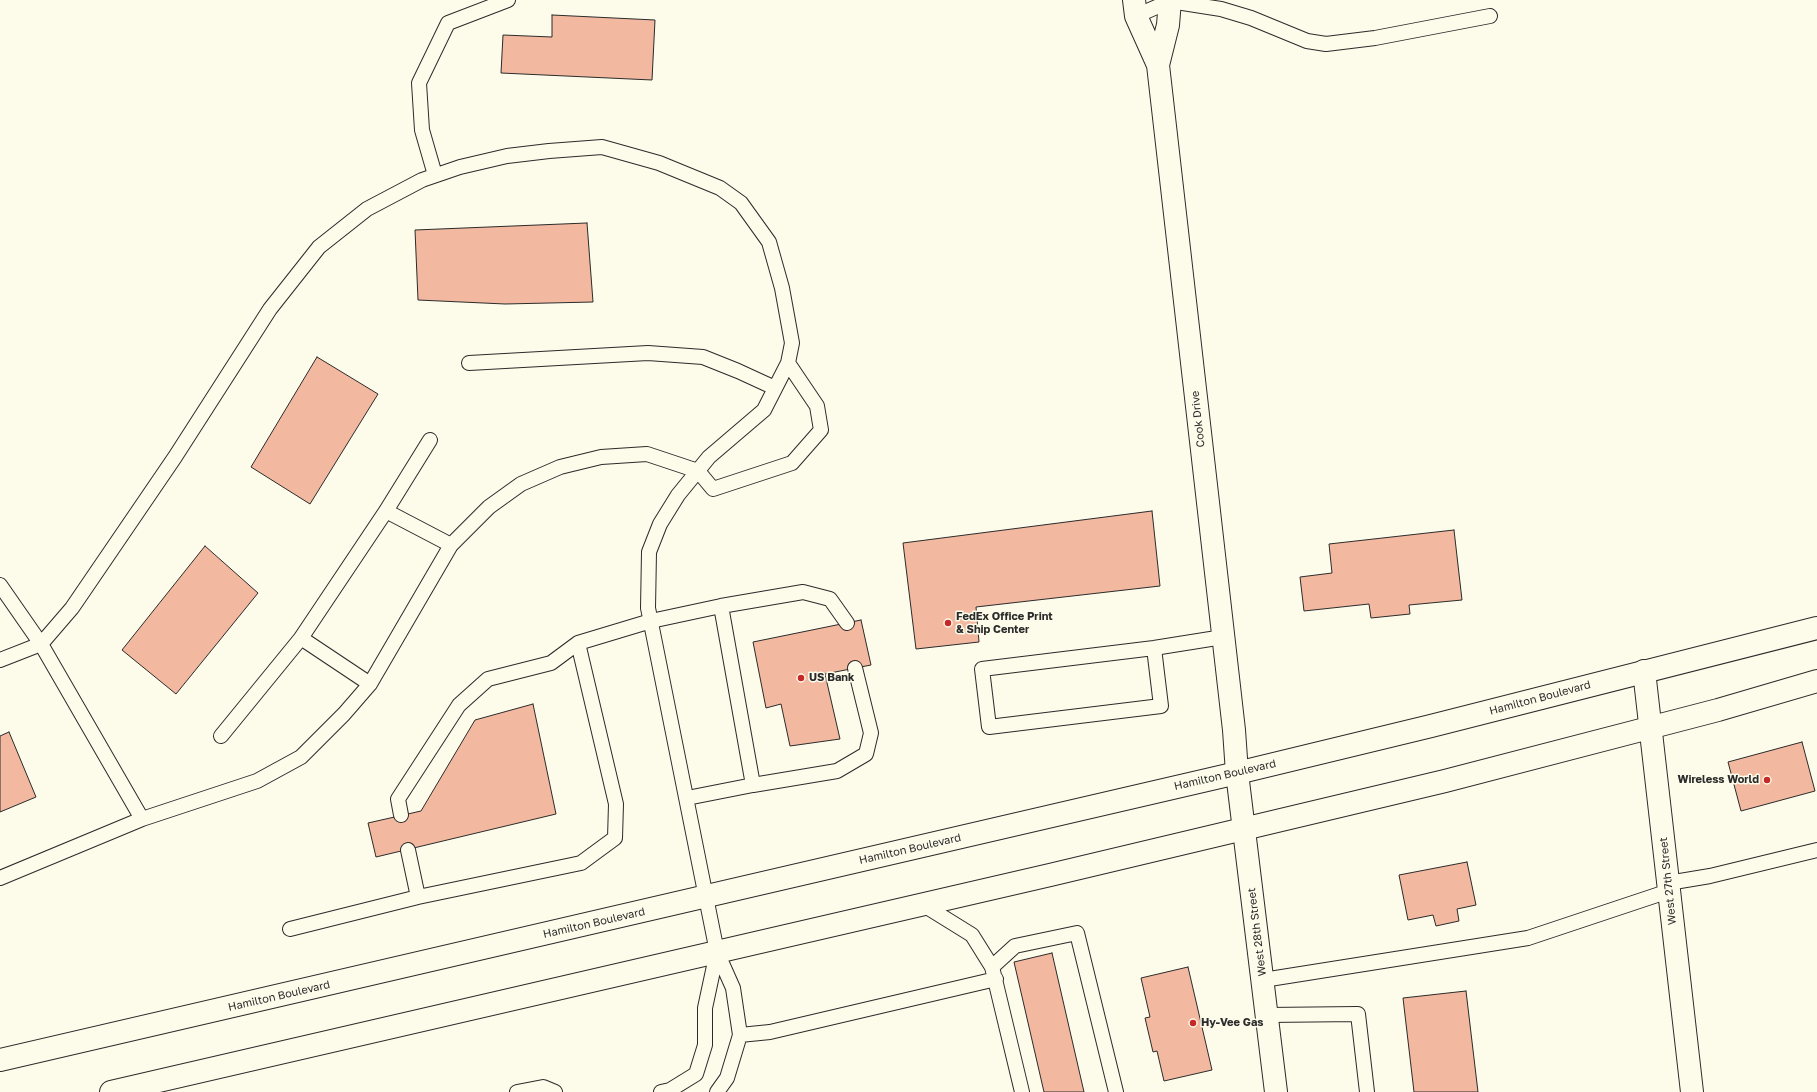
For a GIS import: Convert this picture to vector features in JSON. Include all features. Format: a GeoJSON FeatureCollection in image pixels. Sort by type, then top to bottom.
{"type":"FeatureCollection","features":[{"type":"Feature","properties":{"kind":"main road","name":"Cook Drive"},"geometry":{"type":"LineString","coordinates":[[1158,65],[1168,25],[1170,1]]}},
{"type":"Feature","properties":{"kind":"main road","name":"Cook Drive"},"geometry":{"type":"LineString","coordinates":[[1135,8],[1158,65],[1237,773]]}},
{"type":"Feature","properties":{"kind":"main road","name":"Hamilton Boulevard"},"geometry":{"type":"LineString","coordinates":[[0,1060],[1237,773],[1431,726],[1817,628]]}},
{"type":"Feature","properties":{"kind":"main road","name":"West 27th Street"},"geometry":{"type":"LineString","coordinates":[[1644,671],[1692,1092]]}},
{"type":"Feature","properties":{"kind":"main road"},"geometry":{"type":"LineString","coordinates":[[111,1092],[717,952],[1445,781],[1651,727],[1817,681]]}},
{"type":"Feature","properties":{"kind":"main road","name":"West 28th Street"},"geometry":{"type":"LineString","coordinates":[[1237,773],[1276,1092]]}},
{"type":"Feature","properties":{"kind":"lane"},"geometry":{"type":"LineString","coordinates":[[435,175],[422,130],[419,83],[448,23],[508,0]]}},
{"type":"Feature","properties":{"kind":"lane"},"geometry":{"type":"LineString","coordinates":[[1135,8],[1170,1],[1221,10],[1251,18],[1307,41],[1326,44],[1375,38],[1490,16]]}},
{"type":"Feature","properties":{"kind":"lane"},"geometry":{"type":"LineString","coordinates":[[0,660],[41,644],[72,608],[171,463],[270,309],[319,247],[367,209],[422,180],[460,167],[507,156],[550,151],[602,148],[660,163],[720,188],[742,203],[770,242],[782,288],[792,343],[788,363],[764,410],[709,457],[678,495],[660,524],[649,552],[648,608],[717,952],[733,988],[740,1035],[727,1078],[717,1092]]}},
{"type":"Feature","properties":{"kind":"lane"},"geometry":{"type":"LineString","coordinates":[[468,363],[648,353],[702,357],[775,388]]}},
{"type":"Feature","properties":{"kind":"lane"},"geometry":{"type":"LineString","coordinates":[[0,878],[142,819],[257,781],[301,757],[344,714],[370,684],[452,545],[489,507],[521,484],[560,467],[601,457],[647,454],[698,471],[714,489],[792,463],[820,430],[816,406],[788,363]]}},
{"type":"Feature","properties":{"kind":"lane"},"geometry":{"type":"LineString","coordinates":[[221,736],[301,638],[386,511],[430,440]]}},
{"type":"Feature","properties":{"kind":"lane"},"geometry":{"type":"LineString","coordinates":[[386,511],[452,545]]}},
{"type":"Feature","properties":{"kind":"lane"},"geometry":{"type":"LineString","coordinates":[[0,585],[41,644],[142,819]]}},
{"type":"Feature","properties":{"kind":"lane"},"geometry":{"type":"LineString","coordinates":[[401,815],[398,799],[459,705],[488,679],[551,663],[578,643],[651,622],[721,606],[803,592],[830,599],[847,623]]}},
{"type":"Feature","properties":{"kind":"lane"},"geometry":{"type":"LineString","coordinates":[[721,606],[753,785]]}},
{"type":"Feature","properties":{"kind":"lane"},"geometry":{"type":"LineString","coordinates":[[1154,648],[1162,706],[989,727],[982,669],[1154,648],[1223,637]]}},
{"type":"Feature","properties":{"kind":"lane"},"geometry":{"type":"LineString","coordinates":[[301,638],[370,684]]}},
{"type":"Feature","properties":{"kind":"lane"},"geometry":{"type":"LineString","coordinates":[[290,928],[418,897],[581,863],[615,838],[616,804],[578,643]]}},
{"type":"Feature","properties":{"kind":"lane"},"geometry":{"type":"LineString","coordinates":[[687,798],[837,771],[866,754],[871,732],[855,668]]}},
{"type":"Feature","properties":{"kind":"lane"},"geometry":{"type":"LineString","coordinates":[[408,850],[418,897]]}},
{"type":"Feature","properties":{"kind":"lane"},"geometry":{"type":"LineString","coordinates":[[1263,980],[1528,938],[1669,887],[1817,850]]}},
{"type":"Feature","properties":{"kind":"lane"},"geometry":{"type":"LineString","coordinates":[[922,904],[972,935],[994,973],[1022,1092]]}},
{"type":"Feature","properties":{"kind":"lane"},"geometry":{"type":"LineString","coordinates":[[740,1035],[770,1032],[994,973],[1015,946],[1077,932],[1116,1092]]}},
{"type":"Feature","properties":{"kind":"lane"},"geometry":{"type":"LineString","coordinates":[[661,1092],[670,1090],[696,1074],[705,1045],[705,1008],[717,952]]}},
{"type":"Feature","properties":{"kind":"lane"},"geometry":{"type":"LineString","coordinates":[[1267,1015],[1358,1014],[1367,1092]]}},
{"type":"Feature","properties":{"kind":"lane"},"geometry":{"type":"LineString","coordinates":[[517,1092],[543,1087],[555,1092]]}},
{"type":"Feature","properties":{"kind":"building"},"geometry":{"type":"Polygon","coordinates":[[[552,15],[655,20],[652,80],[501,73],[503,35],[552,37],[552,15]]]}},
{"type":"Feature","properties":{"kind":"building"},"geometry":{"type":"Polygon","coordinates":[[[587,223],[593,302],[505,304],[418,300],[415,230],[587,223]]]}},
{"type":"Feature","properties":{"kind":"building"},"geometry":{"type":"Polygon","coordinates":[[[317,357],[378,394],[310,504],[251,467],[317,357]]]}},
{"type":"Feature","properties":{"kind":"building"},"geometry":{"type":"Polygon","coordinates":[[[1152,511],[1160,586],[976,607],[979,642],[916,649],[903,543],[1152,511]]]}},
{"type":"Feature","properties":{"kind":"building"},"geometry":{"type":"Polygon","coordinates":[[[1454,530],[1462,600],[1409,605],[1410,614],[1371,618],[1369,604],[1304,611],[1300,577],[1332,573],[1329,544],[1454,530]]]}},
{"type":"Feature","properties":{"kind":"building"},"geometry":{"type":"Polygon","coordinates":[[[205,546],[258,593],[176,694],[122,650],[205,546]]]}},
{"type":"Feature","properties":{"kind":"building"},"geometry":{"type":"Polygon","coordinates":[[[861,620],[871,665],[825,674],[840,739],[790,746],[781,704],[766,708],[753,642],[861,620]]]}},
{"type":"Feature","properties":{"kind":"building"},"geometry":{"type":"Polygon","coordinates":[[[533,704],[556,814],[376,857],[368,823],[421,811],[475,720],[533,704]]]}},
{"type":"Feature","properties":{"kind":"building"},"geometry":{"type":"Polygon","coordinates":[[[9,732],[36,797],[0,812],[0,736],[9,732]]]}},
{"type":"Feature","properties":{"kind":"building"},"geometry":{"type":"Polygon","coordinates":[[[1802,742],[1815,791],[1741,811],[1728,762],[1802,742]]]}},
{"type":"Feature","properties":{"kind":"building"},"geometry":{"type":"Polygon","coordinates":[[[1467,862],[1476,905],[1457,909],[1459,921],[1436,926],[1433,915],[1408,920],[1399,875],[1467,862]]]}},
{"type":"Feature","properties":{"kind":"building"},"geometry":{"type":"Polygon","coordinates":[[[1052,953],[1084,1092],[1044,1092],[1014,962],[1052,953]]]}},
{"type":"Feature","properties":{"kind":"building"},"geometry":{"type":"Polygon","coordinates":[[[1188,967],[1212,1070],[1164,1081],[1157,1051],[1153,1052],[1145,1018],[1150,1017],[1141,978],[1188,967]]]}},
{"type":"Feature","properties":{"kind":"building"},"geometry":{"type":"Polygon","coordinates":[[[1466,991],[1478,1092],[1414,1092],[1403,998],[1466,991]]]}},
{"type":"Feature","properties":{"kind":"place","name":"FedEx Office Print & Ship Center"},"geometry":{"type":"Point","coordinates":[948,623]}},
{"type":"Feature","properties":{"kind":"place","name":"US Bank"},"geometry":{"type":"Point","coordinates":[801,678]}},
{"type":"Feature","properties":{"kind":"place","name":"Wireless World"},"geometry":{"type":"Point","coordinates":[1767,780]}},
{"type":"Feature","properties":{"kind":"place","name":"Hy-Vee Gas"},"geometry":{"type":"Point","coordinates":[1193,1023]}}]}
